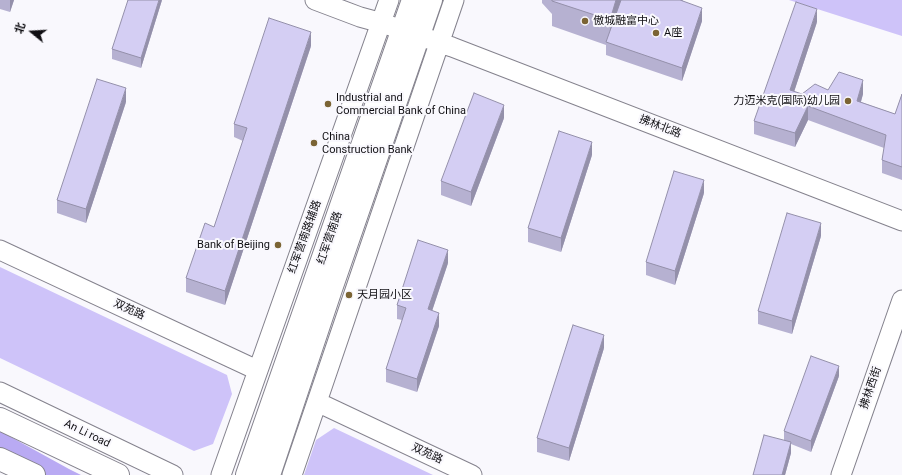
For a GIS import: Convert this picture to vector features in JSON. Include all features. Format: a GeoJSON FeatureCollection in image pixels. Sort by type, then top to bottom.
{"type":"FeatureCollection","features":[{"type":"Feature","properties":{"kind":"main road","name":"红军营南路"},"geometry":{"type":"LineString","coordinates":[[269,475],[331,289],[410,33],[413,0]]}},
{"type":"Feature","properties":{"kind":"main road","name":"红军营南路"},"geometry":{"type":"LineString","coordinates":[[247,475],[410,33],[431,0]]}},
{"type":"Feature","properties":{"kind":"main road"},"geometry":{"type":"LineString","coordinates":[[0,420],[118,475]]}},
{"type":"Feature","properties":{"kind":"main road"},"geometry":{"type":"LineString","coordinates":[[0,459],[34,475]]}},
{"type":"Feature","properties":{"kind":"street","name":"拂林北路"},"geometry":{"type":"LineString","coordinates":[[315,0],[360,17],[440,43],[902,221]]}},
{"type":"Feature","properties":{"kind":"street","name":"红军营南路辅路"},"geometry":{"type":"LineString","coordinates":[[221,475],[390,0]]}},
{"type":"Feature","properties":{"kind":"street"},"geometry":{"type":"LineString","coordinates":[[292,475],[454,0]]}},
{"type":"Feature","properties":{"kind":"street","name":"双苑路"},"geometry":{"type":"LineString","coordinates":[[0,250],[258,370]]}},
{"type":"Feature","properties":{"kind":"street","name":"拂林西街"},"geometry":{"type":"LineString","coordinates":[[841,475],[902,300]]}},
{"type":"Feature","properties":{"kind":"street","name":"An Li road"},"geometry":{"type":"LineString","coordinates":[[0,392],[173,475]]}},
{"type":"Feature","properties":{"kind":"street","name":"双苑路"},"geometry":{"type":"LineString","coordinates":[[317,402],[472,475]]}},
{"type":"Feature","properties":{"kind":"shaded area"},"geometry":{"type":"Polygon","coordinates":[[[789,0],[902,0],[902,36],[789,0]]]}},
{"type":"Feature","properties":{"kind":"shaded area"},"geometry":{"type":"Polygon","coordinates":[[[0,267],[227,375],[232,394],[213,444],[194,451],[0,358],[0,267]]]}},
{"type":"Feature","properties":{"kind":"shaded area"},"geometry":{"type":"Polygon","coordinates":[[[334,428],[433,475],[304,475],[316,440],[334,428]]]}},
{"type":"Feature","properties":{"kind":"shaded area"},"geometry":{"type":"Polygon","coordinates":[[[0,431],[81,475],[46,475],[0,453],[0,431]]]}},
{"type":"Feature","properties":{"kind":"building"},"geometry":{"type":"Polygon","coordinates":[[[128,0],[159,0],[141,58],[112,49],[128,0]]]}},
{"type":"Feature","properties":{"kind":"building"},"geometry":{"type":"Polygon","coordinates":[[[552,0],[616,0],[610,20],[552,0]]]}},
{"type":"Feature","properties":{"kind":"building","name":"A座"},"geometry":{"type":"Polygon","coordinates":[[[621,0],[680,0],[702,8],[682,68],[606,42],[621,0]]]}},
{"type":"Feature","properties":{"kind":"building"},"geometry":{"type":"Polygon","coordinates":[[[796,2],[817,9],[790,90],[802,94],[815,84],[828,90],[839,72],[863,80],[857,101],[895,114],[902,94],[902,167],[882,160],[886,135],[808,106],[795,133],[754,121],[796,2]]]}},
{"type":"Feature","properties":{"kind":"building"},"geometry":{"type":"Polygon","coordinates":[[[269,18],[311,32],[225,291],[186,278],[205,223],[214,227],[247,128],[234,124],[269,18]]]}},
{"type":"Feature","properties":{"kind":"building"},"geometry":{"type":"Polygon","coordinates":[[[97,79],[126,88],[86,209],[57,200],[97,79]]]}},
{"type":"Feature","properties":{"kind":"building"},"geometry":{"type":"Polygon","coordinates":[[[474,93],[504,105],[471,192],[441,181],[474,93]]]}},
{"type":"Feature","properties":{"kind":"building"},"geometry":{"type":"Polygon","coordinates":[[[559,131],[592,142],[561,238],[528,228],[559,131]]]}},
{"type":"Feature","properties":{"kind":"building"},"geometry":{"type":"Polygon","coordinates":[[[674,171],[704,180],[675,271],[646,262],[674,171]]]}},
{"type":"Feature","properties":{"kind":"building"},"geometry":{"type":"Polygon","coordinates":[[[787,213],[821,223],[792,321],[758,311],[787,213]]]}},
{"type":"Feature","properties":{"kind":"building"},"geometry":{"type":"Polygon","coordinates":[[[418,240],[448,250],[428,309],[439,313],[417,379],[386,369],[406,308],[397,305],[418,240]]]}},
{"type":"Feature","properties":{"kind":"building"},"geometry":{"type":"Polygon","coordinates":[[[573,325],[604,335],[569,448],[537,438],[573,325]]]}},
{"type":"Feature","properties":{"kind":"building"},"geometry":{"type":"Polygon","coordinates":[[[811,356],[839,366],[811,441],[784,431],[811,356]]]}},
{"type":"Feature","properties":{"kind":"building"},"geometry":{"type":"Polygon","coordinates":[[[764,435],[791,442],[782,475],[753,475],[764,435]]]}},
{"type":"Feature","properties":{"kind":"place","name":"傲城融富中心"},"geometry":{"type":"Point","coordinates":[585,21]}},
{"type":"Feature","properties":{"kind":"place","name":"A座"},"geometry":{"type":"Point","coordinates":[656,33]}},
{"type":"Feature","properties":{"kind":"place","name":"力迈米克(国际)幼儿园"},"geometry":{"type":"Point","coordinates":[848,101]}},
{"type":"Feature","properties":{"kind":"place","name":"Industrial and Commercial Bank of China"},"geometry":{"type":"Point","coordinates":[328,104]}},
{"type":"Feature","properties":{"kind":"place","name":"China Construction Bank"},"geometry":{"type":"Point","coordinates":[314,143]}},
{"type":"Feature","properties":{"kind":"place","name":"Bank of Beijing"},"geometry":{"type":"Point","coordinates":[278,245]}},
{"type":"Feature","properties":{"kind":"place","name":"天月园小区"},"geometry":{"type":"Point","coordinates":[349,295]}}]}
